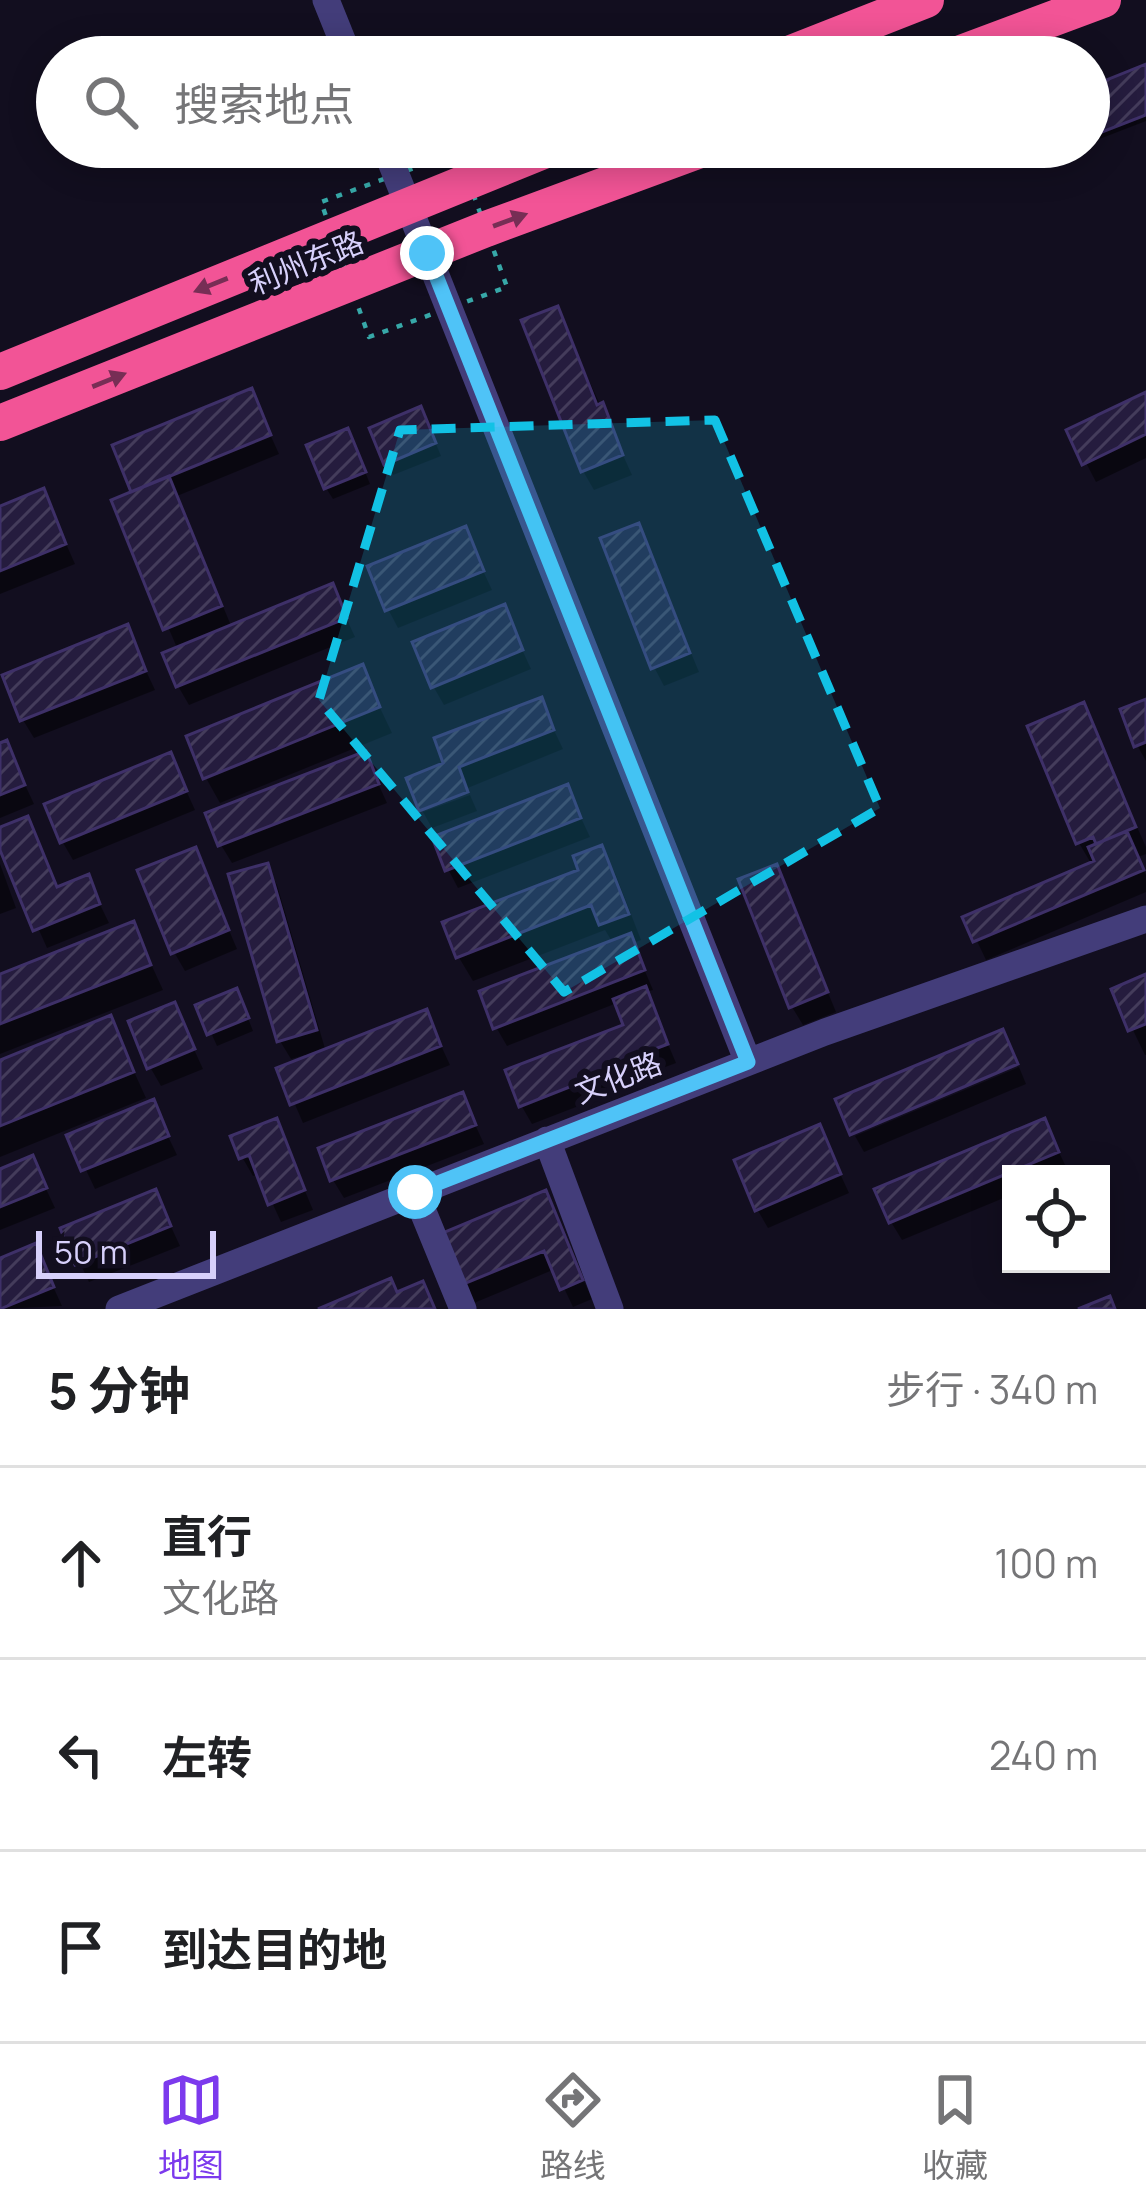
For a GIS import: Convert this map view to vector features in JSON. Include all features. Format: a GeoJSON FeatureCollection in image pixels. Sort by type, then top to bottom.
{"type":"FeatureCollection","features":[{"type":"Feature","properties":{"kind":"highway"},"geometry":{"type":"LineString","coordinates":[[834,36],[926,0]]}},
{"type":"Feature","properties":{"kind":"highway"},"geometry":{"type":"LineString","coordinates":[[1006,36],[1103,0]]}},
{"type":"Feature","properties":{"kind":"highway","name":"利州东路"},"geometry":{"type":"LineString","coordinates":[[0,372],[500,168]]}},
{"type":"Feature","properties":{"kind":"highway","name":"利州东路"},"geometry":{"type":"LineString","coordinates":[[0,423],[652,168]]}},
{"type":"Feature","properties":{"kind":"street"},"geometry":{"type":"LineString","coordinates":[[326,0],[341,36]]}},
{"type":"Feature","properties":{"kind":"street"},"geometry":{"type":"LineString","coordinates":[[393,168],[748,1062]]}},
{"type":"Feature","properties":{"kind":"street","name":"文化路"},"geometry":{"type":"LineString","coordinates":[[119,1309],[748,1062],[1146,919]]}},
{"type":"Feature","properties":{"kind":"street"},"geometry":{"type":"LineString","coordinates":[[547,1140],[610,1309]]}},
{"type":"Feature","properties":{"kind":"street"},"geometry":{"type":"LineString","coordinates":[[415,1192],[463,1309]]}},
{"type":"Feature","properties":{"kind":"highlighted area"},"geometry":{"type":"Polygon","coordinates":[[[715,420],[880,808],[564,992],[319,700],[400,430],[715,420]]]}},
{"type":"Feature","properties":{"kind":"building"},"geometry":{"type":"Polygon","coordinates":[[[1146,64],[1146,115],[1110,129],[1110,79],[1146,64]]]}},
{"type":"Feature","properties":{"kind":"building"},"geometry":{"type":"Polygon","coordinates":[[[558,306],[597,405],[603,402],[623,455],[581,472],[521,320],[558,306]]]}},
{"type":"Feature","properties":{"kind":"building"},"geometry":{"type":"Polygon","coordinates":[[[252,388],[271,435],[131,492],[112,445],[252,388]]]}},
{"type":"Feature","properties":{"kind":"building"},"geometry":{"type":"Polygon","coordinates":[[[1146,392],[1146,434],[1082,465],[1066,430],[1146,392]]]}},
{"type":"Feature","properties":{"kind":"building"},"geometry":{"type":"Polygon","coordinates":[[[421,406],[436,443],[384,465],[369,428],[421,406]]]}},
{"type":"Feature","properties":{"kind":"building"},"geometry":{"type":"Polygon","coordinates":[[[348,428],[366,472],[324,489],[306,445],[348,428]]]}},
{"type":"Feature","properties":{"kind":"building"},"geometry":{"type":"Polygon","coordinates":[[[169,476],[222,606],[163,630],[111,500],[169,476]]]}},
{"type":"Feature","properties":{"kind":"building"},"geometry":{"type":"Polygon","coordinates":[[[44,488],[66,544],[0,571],[0,506],[44,488]]]}},
{"type":"Feature","properties":{"kind":"building"},"geometry":{"type":"Polygon","coordinates":[[[639,523],[690,653],[651,669],[600,538],[639,523]]]}},
{"type":"Feature","properties":{"kind":"building"},"geometry":{"type":"Polygon","coordinates":[[[466,526],[484,571],[385,611],[367,566],[466,526]]]}},
{"type":"Feature","properties":{"kind":"building"},"geometry":{"type":"Polygon","coordinates":[[[333,583],[347,618],[176,687],[162,653],[333,583]]]}},
{"type":"Feature","properties":{"kind":"building"},"geometry":{"type":"Polygon","coordinates":[[[505,604],[523,650],[431,688],[412,642],[505,604]]]}},
{"type":"Feature","properties":{"kind":"building"},"geometry":{"type":"Polygon","coordinates":[[[128,624],[146,671],[20,721],[2,675],[128,624]]]}},
{"type":"Feature","properties":{"kind":"building"},"geometry":{"type":"Polygon","coordinates":[[[363,664],[380,707],[203,779],[186,736],[363,664]]]}},
{"type":"Feature","properties":{"kind":"building"},"geometry":{"type":"Polygon","coordinates":[[[542,697],[554,730],[459,767],[468,792],[419,811],[406,778],[443,763],[434,738],[542,697]]]}},
{"type":"Feature","properties":{"kind":"building"},"geometry":{"type":"Polygon","coordinates":[[[1146,699],[1146,742],[1134,747],[1120,709],[1146,699]]]}},
{"type":"Feature","properties":{"kind":"building"},"geometry":{"type":"Polygon","coordinates":[[[1084,702],[1136,827],[1096,844],[1093,837],[1076,844],[1027,726],[1084,702]]]}},
{"type":"Feature","properties":{"kind":"building"},"geometry":{"type":"Polygon","coordinates":[[[7,740],[25,785],[0,795],[0,743],[7,740]]]}},
{"type":"Feature","properties":{"kind":"building"},"geometry":{"type":"Polygon","coordinates":[[[366,751],[379,784],[218,846],[205,813],[366,751]]]}},
{"type":"Feature","properties":{"kind":"building"},"geometry":{"type":"Polygon","coordinates":[[[171,752],[187,791],[60,843],[44,804],[171,752]]]}},
{"type":"Feature","properties":{"kind":"building"},"geometry":{"type":"Polygon","coordinates":[[[568,784],[581,818],[445,871],[432,837],[568,784]]]}},
{"type":"Feature","properties":{"kind":"building"},"geometry":{"type":"Polygon","coordinates":[[[28,816],[57,887],[89,874],[100,904],[33,931],[0,850],[0,827],[28,816]]]}},
{"type":"Feature","properties":{"kind":"building"},"geometry":{"type":"Polygon","coordinates":[[[1127,831],[1144,870],[973,942],[962,917],[1094,861],[1088,847],[1127,831]]]}},
{"type":"Feature","properties":{"kind":"building"},"geometry":{"type":"Polygon","coordinates":[[[602,845],[629,914],[599,925],[591,905],[456,958],[442,922],[578,870],[573,856],[602,845]]]}},
{"type":"Feature","properties":{"kind":"building"},"geometry":{"type":"Polygon","coordinates":[[[196,847],[229,930],[171,954],[137,870],[196,847]]]}},
{"type":"Feature","properties":{"kind":"building"},"geometry":{"type":"Polygon","coordinates":[[[268,863],[317,1030],[277,1042],[228,874],[268,863]]]}},
{"type":"Feature","properties":{"kind":"building"},"geometry":{"type":"Polygon","coordinates":[[[777,864],[828,992],[789,1008],[738,879],[777,864]]]}},
{"type":"Feature","properties":{"kind":"building"},"geometry":{"type":"Polygon","coordinates":[[[134,921],[151,965],[0,1024],[0,974],[134,921]]]}},
{"type":"Feature","properties":{"kind":"building"},"geometry":{"type":"Polygon","coordinates":[[[631,933],[645,970],[493,1029],[479,991],[631,933]]]}},
{"type":"Feature","properties":{"kind":"building"},"geometry":{"type":"Polygon","coordinates":[[[1146,974],[1146,1024],[1128,1031],[1111,989],[1146,974]]]}},
{"type":"Feature","properties":{"kind":"building"},"geometry":{"type":"Polygon","coordinates":[[[646,986],[668,1044],[519,1107],[505,1070],[623,1025],[613,999],[646,986]]]}},
{"type":"Feature","properties":{"kind":"building"},"geometry":{"type":"Polygon","coordinates":[[[237,988],[249,1018],[207,1035],[195,1005],[237,988]]]}},
{"type":"Feature","properties":{"kind":"building"},"geometry":{"type":"Polygon","coordinates":[[[175,1002],[195,1049],[147,1069],[128,1021],[175,1002]]]}},
{"type":"Feature","properties":{"kind":"building"},"geometry":{"type":"Polygon","coordinates":[[[427,1009],[441,1046],[290,1105],[276,1068],[427,1009]]]}},
{"type":"Feature","properties":{"kind":"building"},"geometry":{"type":"Polygon","coordinates":[[[111,1015],[134,1072],[0,1126],[0,1060],[111,1015]]]}},
{"type":"Feature","properties":{"kind":"building"},"geometry":{"type":"Polygon","coordinates":[[[1003,1029],[1018,1064],[850,1135],[835,1099],[1003,1029]]]}},
{"type":"Feature","properties":{"kind":"building"},"geometry":{"type":"Polygon","coordinates":[[[463,1092],[476,1125],[330,1181],[318,1148],[463,1092]]]}},
{"type":"Feature","properties":{"kind":"building"},"geometry":{"type":"Polygon","coordinates":[[[154,1099],[169,1136],[81,1171],[66,1135],[154,1099]]]}},
{"type":"Feature","properties":{"kind":"building"},"geometry":{"type":"Polygon","coordinates":[[[277,1118],[305,1190],[268,1205],[249,1155],[239,1159],[230,1136],[277,1118]]]}},
{"type":"Feature","properties":{"kind":"building"},"geometry":{"type":"Polygon","coordinates":[[[1045,1118],[1059,1152],[1028,1165],[1002,1165],[1002,1176],[889,1223],[874,1189],[1045,1118]]]}},
{"type":"Feature","properties":{"kind":"building"},"geometry":{"type":"Polygon","coordinates":[[[820,1124],[841,1174],[755,1211],[734,1160],[820,1124]]]}},
{"type":"Feature","properties":{"kind":"building"},"geometry":{"type":"Polygon","coordinates":[[[33,1155],[47,1188],[0,1207],[0,1169],[33,1155]]]}},
{"type":"Feature","properties":{"kind":"building"},"geometry":{"type":"Polygon","coordinates":[[[156,1189],[171,1226],[75,1265],[60,1228],[156,1189]]]}},
{"type":"Feature","properties":{"kind":"building"},"geometry":{"type":"Polygon","coordinates":[[[546,1190],[583,1280],[560,1290],[544,1251],[461,1285],[440,1234],[546,1190]]]}},
{"type":"Feature","properties":{"kind":"building"},"geometry":{"type":"Polygon","coordinates":[[[36,1243],[54,1287],[0,1309],[0,1258],[36,1243]]]}},
{"type":"Feature","properties":{"kind":"building"},"geometry":{"type":"Polygon","coordinates":[[[391,1278],[397,1292],[423,1281],[435,1309],[318,1309],[391,1278]]]}},
{"type":"Feature","properties":{"kind":"building"},"geometry":{"type":"Polygon","coordinates":[[[1110,1296],[1115,1309],[1078,1309],[1110,1296]]]}},
{"type":"Feature","properties":{"kind":"route"},"geometry":{"type":"LineString","coordinates":[[415,1192],[748,1062],[427,253]]}}]}
